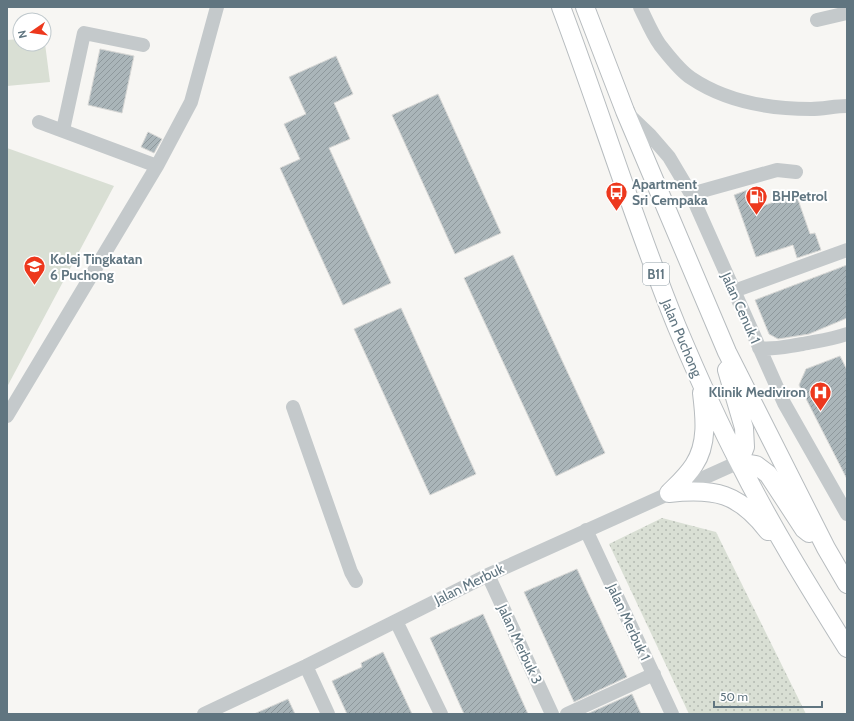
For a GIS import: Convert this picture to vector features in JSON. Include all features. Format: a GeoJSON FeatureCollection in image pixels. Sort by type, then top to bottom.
{"type":"FeatureCollection","features":[{"type":"Feature","properties":{"kind":"main road","name":"Jalan Puchong"},"geometry":{"type":"LineString","coordinates":[[561,7],[588,80],[648,255],[677,328],[739,462],[798,569],[847,648]]}},
{"type":"Feature","properties":{"kind":"main road","name":"B11"},"geometry":{"type":"LineString","coordinates":[[585,7],[625,111],[727,352],[826,548],[847,584]]}},
{"type":"Feature","properties":{"kind":"main road"},"geometry":{"type":"LineString","coordinates":[[727,352],[727,370],[744,428],[745,447],[739,462],[756,465],[768,474],[804,529],[826,548]]}},
{"type":"Feature","properties":{"kind":"main road"},"geometry":{"type":"LineString","coordinates":[[670,493],[695,464],[701,451],[704,436],[701,381]]}},
{"type":"Feature","properties":{"kind":"main road"},"geometry":{"type":"LineString","coordinates":[[670,493],[690,491],[714,492],[735,500],[748,508],[764,525],[798,569]]}},
{"type":"Feature","properties":{"kind":"street"},"geometry":{"type":"LineString","coordinates":[[7,416],[157,166],[191,102],[217,7]]}},
{"type":"Feature","properties":{"kind":"street"},"geometry":{"type":"LineString","coordinates":[[640,7],[659,43],[674,62],[691,78],[712,89],[734,98],[766,105],[811,109],[845,105]]}},
{"type":"Feature","properties":{"kind":"street"},"geometry":{"type":"LineString","coordinates":[[817,20],[847,13]]}},
{"type":"Feature","properties":{"kind":"street"},"geometry":{"type":"LineString","coordinates":[[63,130],[84,33],[143,45]]}},
{"type":"Feature","properties":{"kind":"street","name":"Jalan Cenuk 1"},"geometry":{"type":"LineString","coordinates":[[625,111],[650,135],[669,157],[691,194],[784,403],[845,507]]}},
{"type":"Feature","properties":{"kind":"street"},"geometry":{"type":"LineString","coordinates":[[39,122],[157,166]]}},
{"type":"Feature","properties":{"kind":"street"},"geometry":{"type":"LineString","coordinates":[[691,194],[777,170],[796,172]]}},
{"type":"Feature","properties":{"kind":"street"},"geometry":{"type":"LineString","coordinates":[[734,291],[847,250]]}},
{"type":"Feature","properties":{"kind":"street"},"geometry":{"type":"LineString","coordinates":[[759,348],[769,350],[845,338]]}},
{"type":"Feature","properties":{"kind":"street"},"geometry":{"type":"LineString","coordinates":[[293,407],[351,572],[356,581]]}},
{"type":"Feature","properties":{"kind":"street","name":"Jalan Merbuk"},"geometry":{"type":"LineString","coordinates":[[208,713],[488,575],[739,462]]}},
{"type":"Feature","properties":{"kind":"street","name":"Jalan Merbuk 1"},"geometry":{"type":"LineString","coordinates":[[586,530],[672,714]]}},
{"type":"Feature","properties":{"kind":"street","name":"Jalan Merbuk 3"},"geometry":{"type":"LineString","coordinates":[[488,575],[552,714]]}},
{"type":"Feature","properties":{"kind":"street"},"geometry":{"type":"LineString","coordinates":[[396,621],[441,714]]}},
{"type":"Feature","properties":{"kind":"street"},"geometry":{"type":"LineString","coordinates":[[306,666],[328,714]]}},
{"type":"Feature","properties":{"kind":"street"},"geometry":{"type":"LineString","coordinates":[[567,714],[654,674]]}},
{"type":"Feature","properties":{"kind":"shaded area"},"geometry":{"type":"Polygon","coordinates":[[[7,40],[12,40],[12,52],[46,52],[50,82],[7,86],[7,40]]]}},
{"type":"Feature","properties":{"kind":"shaded area","name":"Kolej Tingkatan 6 Puchong"},"geometry":{"type":"Polygon","coordinates":[[[7,148],[114,186],[7,387],[7,148]]]}},
{"type":"Feature","properties":{"kind":"shaded area"},"geometry":{"type":"Polygon","coordinates":[[[662,518],[716,532],[806,714],[689,714],[609,544],[662,518]]]}},
{"type":"Feature","properties":{"kind":"building"},"geometry":{"type":"Polygon","coordinates":[[[100,49],[134,56],[122,113],[88,105],[100,49]]]}},
{"type":"Feature","properties":{"kind":"building"},"geometry":{"type":"Polygon","coordinates":[[[336,56],[353,94],[334,103],[350,139],[329,148],[391,283],[343,305],[280,168],[300,159],[284,124],[306,114],[289,77],[336,56]]]}},
{"type":"Feature","properties":{"kind":"building"},"geometry":{"type":"Polygon","coordinates":[[[438,94],[501,233],[455,254],[392,115],[438,94]]]}},
{"type":"Feature","properties":{"kind":"building"},"geometry":{"type":"Polygon","coordinates":[[[148,132],[162,139],[154,153],[141,147],[148,132]]]}},
{"type":"Feature","properties":{"kind":"building"},"geometry":{"type":"Polygon","coordinates":[[[750,189],[757,208],[796,194],[810,234],[815,233],[821,250],[797,258],[793,245],[756,257],[734,195],[750,189]]]}},
{"type":"Feature","properties":{"kind":"building"},"geometry":{"type":"Polygon","coordinates":[[[513,255],[605,453],[556,476],[464,278],[513,255]]]}},
{"type":"Feature","properties":{"kind":"building"},"geometry":{"type":"Polygon","coordinates":[[[847,265],[847,318],[809,334],[778,339],[769,334],[755,300],[847,265]]]}},
{"type":"Feature","properties":{"kind":"building"},"geometry":{"type":"Polygon","coordinates":[[[401,308],[476,474],[430,495],[354,329],[401,308]]]}},
{"type":"Feature","properties":{"kind":"building"},"geometry":{"type":"Polygon","coordinates":[[[840,356],[847,370],[847,479],[799,385],[806,369],[840,356]]]}},
{"type":"Feature","properties":{"kind":"building"},"geometry":{"type":"Polygon","coordinates":[[[577,569],[627,677],[574,702],[524,592],[577,569]]]}},
{"type":"Feature","properties":{"kind":"building"},"geometry":{"type":"Polygon","coordinates":[[[483,614],[528,714],[464,714],[430,638],[483,614]]]}},
{"type":"Feature","properties":{"kind":"building"},"geometry":{"type":"Polygon","coordinates":[[[383,652],[412,714],[347,714],[332,681],[362,667],[361,663],[383,652]]]}},
{"type":"Feature","properties":{"kind":"building"},"geometry":{"type":"Polygon","coordinates":[[[632,694],[641,714],[587,714],[632,694]]]}},
{"type":"Feature","properties":{"kind":"building"},"geometry":{"type":"Polygon","coordinates":[[[288,699],[295,714],[254,714],[288,699]]]}},
{"type":"Feature","properties":{"kind":"place","name":"Apartment Sri Cempaka"},"geometry":{"type":"Point","coordinates":[616,212]}},
{"type":"Feature","properties":{"kind":"place","name":"BHPetrol"},"geometry":{"type":"Point","coordinates":[757,216]}},
{"type":"Feature","properties":{"kind":"place","name":"Kolej Tingkatan 6 Puchong"},"geometry":{"type":"Point","coordinates":[34,286]}},
{"type":"Feature","properties":{"kind":"place","name":"Klinik Mediviron"},"geometry":{"type":"Point","coordinates":[821,412]}}]}
